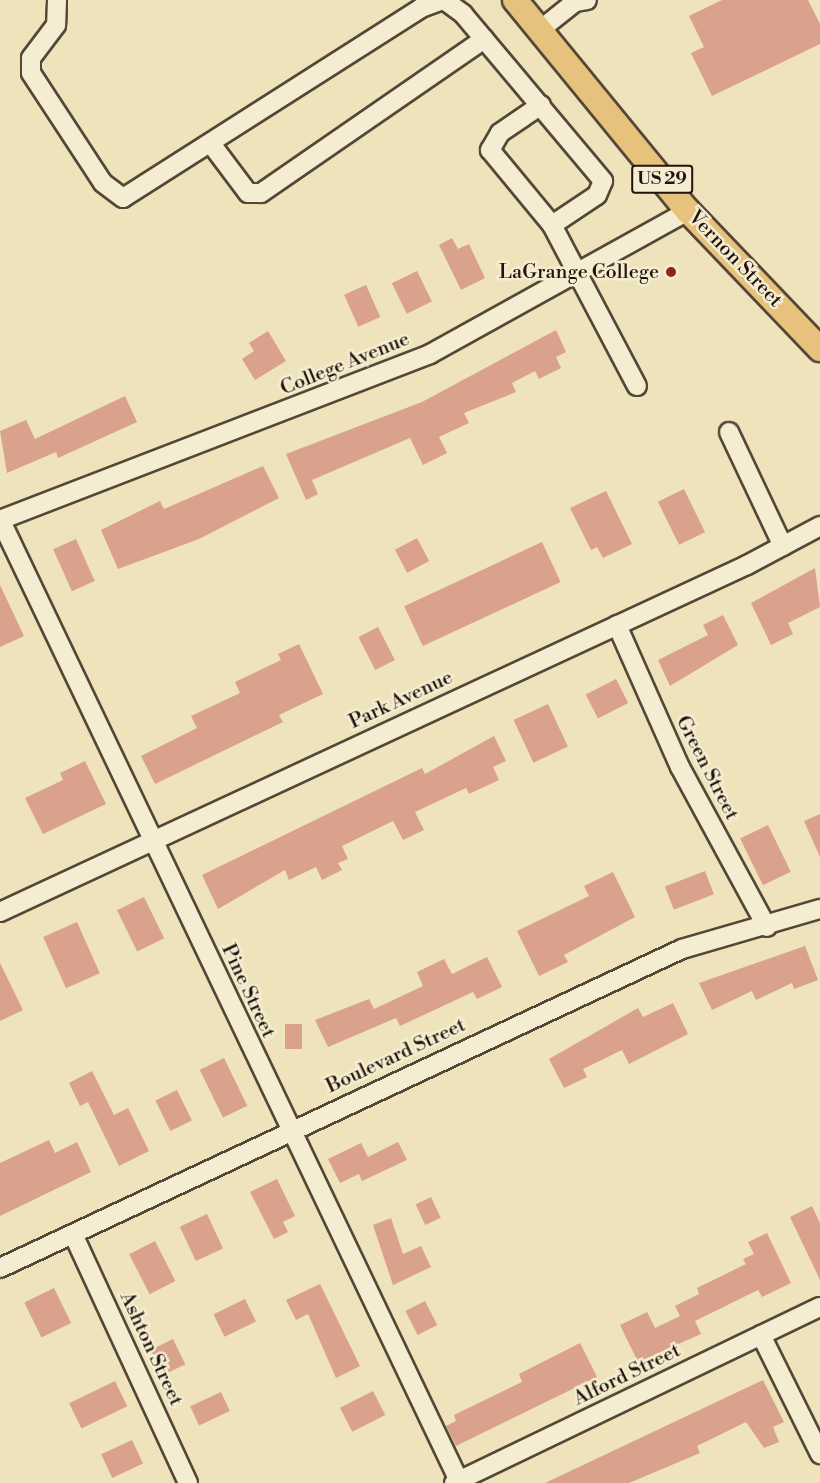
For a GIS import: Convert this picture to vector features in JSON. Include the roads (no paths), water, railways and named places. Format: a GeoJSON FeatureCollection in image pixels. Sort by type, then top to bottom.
{"type":"FeatureCollection","features":[{"type":"Feature","properties":{"kind":"main road","name":"Vernon Street"},"geometry":{"type":"LineString","coordinates":[[515,0],[688,211],[820,349]]}},
{"type":"Feature","properties":{"kind":"street"},"geometry":{"type":"LineString","coordinates":[[57,0],[56,25],[31,58],[31,73],[103,183],[127,197],[212,145],[421,8],[443,0],[484,39],[603,182],[597,195],[552,225]]}},
{"type":"Feature","properties":{"kind":"street"},"geometry":{"type":"LineString","coordinates":[[540,30],[575,2],[587,0]]}},
{"type":"Feature","properties":{"kind":"street"},"geometry":{"type":"LineString","coordinates":[[212,145],[248,193],[261,193],[484,39]]}},
{"type":"Feature","properties":{"kind":"street"},"geometry":{"type":"LineString","coordinates":[[541,105],[500,134],[490,150],[552,225],[579,272],[637,386]]}},
{"type":"Feature","properties":{"kind":"street","name":"College Avenue"},"geometry":{"type":"LineString","coordinates":[[0,520],[430,354],[688,211]]}},
{"type":"Feature","properties":{"kind":"street"},"geometry":{"type":"LineString","coordinates":[[729,432],[783,546]]}},
{"type":"Feature","properties":{"kind":"street","name":"Pine Street"},"geometry":{"type":"LineString","coordinates":[[0,520],[456,1482]]}},
{"type":"Feature","properties":{"kind":"street","name":"Park Avenue"},"geometry":{"type":"LineString","coordinates":[[0,912],[617,625],[820,526]]}},
{"type":"Feature","properties":{"kind":"street","name":"Green Street"},"geometry":{"type":"LineString","coordinates":[[617,625],[680,767],[767,927]]}},
{"type":"Feature","properties":{"kind":"street","name":"Boulevard Street"},"geometry":{"type":"LineString","coordinates":[[0,1268],[288,1131],[682,949],[767,927],[820,909]]}},
{"type":"Feature","properties":{"kind":"street","name":"Ashton Street"},"geometry":{"type":"LineString","coordinates":[[73,1234],[188,1483]]}},
{"type":"Feature","properties":{"kind":"street","name":"Alford Street"},"geometry":{"type":"LineString","coordinates":[[456,1482],[820,1307]]}},
{"type":"Feature","properties":{"kind":"street"},"geometry":{"type":"LineString","coordinates":[[761,1335],[820,1454]]}},
{"type":"Feature","properties":{"kind":"place","name":"LaGrange College"},"geometry":{"type":"Point","coordinates":[671,272]}}]}
